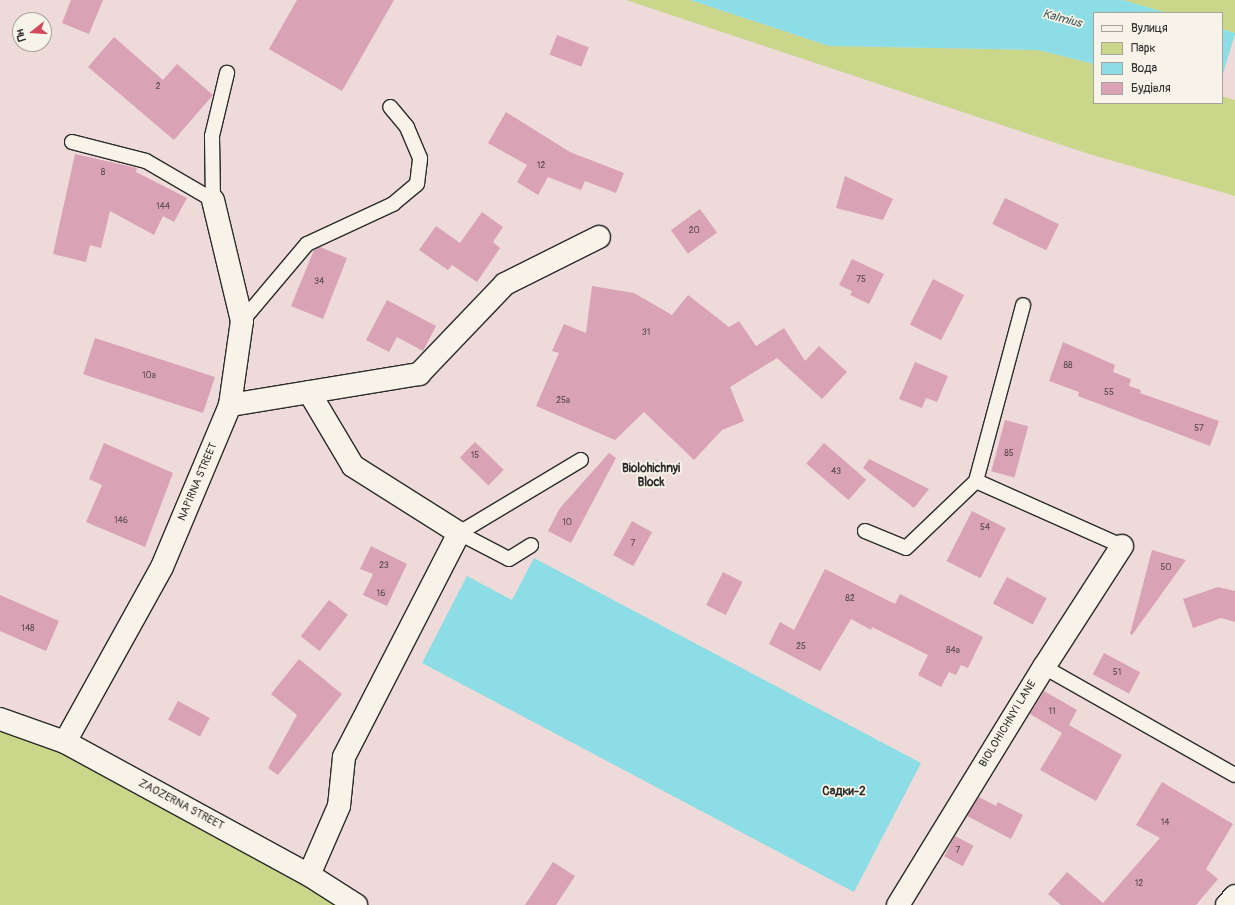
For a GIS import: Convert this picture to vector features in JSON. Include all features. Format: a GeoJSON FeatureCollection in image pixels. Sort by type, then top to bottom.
{"type":"FeatureCollection","features":[{"type":"Feature","properties":{"kind":"street","name":"NAPIRNA STREET"},"geometry":{"type":"LineString","coordinates":[[65,742],[162,567],[230,405],[242,321],[213,200]]}},
{"type":"Feature","properties":{"kind":"street"},"geometry":{"type":"LineString","coordinates":[[230,405],[418,374],[505,284],[599,237]]}},
{"type":"Feature","properties":{"kind":"street"},"geometry":{"type":"LineString","coordinates":[[309,392],[353,466],[459,533],[344,757],[339,806],[309,875]]}},
{"type":"Feature","properties":{"kind":"street","name":"BIOLOHICHNYI LANE"},"geometry":{"type":"LineString","coordinates":[[898,905],[1044,667],[1122,546]]}},
{"type":"Feature","properties":{"kind":"street","name":"ZAOZERNA STREET"},"geometry":{"type":"LineString","coordinates":[[0,719],[65,742],[309,875],[356,905]]}},
{"type":"Feature","properties":{"kind":"street"},"geometry":{"type":"LineString","coordinates":[[1227,905],[1235,896]]}},
{"type":"Feature","properties":{"kind":"lane"},"geometry":{"type":"LineString","coordinates":[[213,200],[212,136],[227,74]]}},
{"type":"Feature","properties":{"kind":"lane"},"geometry":{"type":"LineString","coordinates":[[242,321],[307,244],[335,228],[393,204],[417,184],[420,158],[407,127],[390,107]]}},
{"type":"Feature","properties":{"kind":"lane"},"geometry":{"type":"LineString","coordinates":[[72,142],[146,161],[213,200]]}},
{"type":"Feature","properties":{"kind":"lane"},"geometry":{"type":"LineString","coordinates":[[865,531],[906,548],[976,481],[1022,305]]}},
{"type":"Feature","properties":{"kind":"lane"},"geometry":{"type":"LineString","coordinates":[[459,533],[581,460]]}},
{"type":"Feature","properties":{"kind":"lane"},"geometry":{"type":"LineString","coordinates":[[976,481],[1122,546]]}},
{"type":"Feature","properties":{"kind":"lane"},"geometry":{"type":"LineString","coordinates":[[459,533],[509,559],[531,546]]}},
{"type":"Feature","properties":{"kind":"lane"},"geometry":{"type":"LineString","coordinates":[[1044,667],[1235,775]]}},
{"type":"Feature","properties":{"kind":"green space"},"geometry":{"type":"Polygon","coordinates":[[[626,0],[690,0],[829,46],[1038,50],[1093,64],[1093,104],[1223,104],[1223,96],[1235,100],[1235,196],[1089,154],[626,0]]]}},
{"type":"Feature","properties":{"kind":"green space"},"geometry":{"type":"Polygon","coordinates":[[[1123,0],[1235,0],[1235,33],[1223,29],[1223,12],[1164,12],[1123,0]]]}},
{"type":"Feature","properties":{"kind":"green space"},"geometry":{"type":"Polygon","coordinates":[[[0,719],[356,905],[0,905],[0,719]]]}},
{"type":"Feature","properties":{"kind":"water","name":"Kalmius"},"geometry":{"type":"Polygon","coordinates":[[[690,0],[1123,0],[1164,12],[1093,12],[1093,64],[1038,50],[829,46],[690,0]]]}},
{"type":"Feature","properties":{"kind":"water"},"geometry":{"type":"Polygon","coordinates":[[[1223,29],[1235,33],[1223,74],[1223,29]]]}},
{"type":"Feature","properties":{"kind":"water"},"geometry":{"type":"Polygon","coordinates":[[[534,558],[921,763],[854,892],[422,663],[467,576],[512,600],[534,558]]]}},
{"type":"Feature","properties":{"kind":"building"},"geometry":{"type":"Polygon","coordinates":[[[71,0],[103,0],[89,34],[62,23],[71,0]]]}},
{"type":"Feature","properties":{"kind":"building"},"geometry":{"type":"Polygon","coordinates":[[[297,0],[394,0],[342,91],[269,49],[297,0]]]}},
{"type":"Feature","properties":{"kind":"building"},"geometry":{"type":"Polygon","coordinates":[[[557,35],[589,47],[581,67],[549,55],[557,35]]]}},
{"type":"Feature","properties":{"kind":"building"},"geometry":{"type":"Polygon","coordinates":[[[114,37],[163,80],[177,64],[213,95],[174,140],[88,67],[114,37]]]}},
{"type":"Feature","properties":{"kind":"building"},"geometry":{"type":"Polygon","coordinates":[[[506,112],[570,152],[624,173],[616,193],[585,181],[581,190],[548,177],[538,195],[517,182],[527,165],[488,143],[506,112]]]}},
{"type":"Feature","properties":{"kind":"building"},"geometry":{"type":"Polygon","coordinates":[[[75,154],[137,168],[136,172],[187,198],[174,222],[163,216],[154,235],[110,211],[101,248],[90,245],[86,262],[53,254],[75,154]]]}},
{"type":"Feature","properties":{"kind":"building"},"geometry":{"type":"Polygon","coordinates":[[[845,176],[893,199],[883,220],[836,208],[845,176]]]}},
{"type":"Feature","properties":{"kind":"building"},"geometry":{"type":"Polygon","coordinates":[[[1005,198],[1059,224],[1046,250],[992,224],[1005,198]]]}},
{"type":"Feature","properties":{"kind":"building"},"geometry":{"type":"Polygon","coordinates":[[[700,209],[717,232],[688,254],[671,230],[700,209]]]}},
{"type":"Feature","properties":{"kind":"building"},"geometry":{"type":"Polygon","coordinates":[[[482,212],[503,227],[493,242],[500,248],[477,282],[452,265],[448,270],[419,250],[436,226],[460,243],[482,212]]]}},
{"type":"Feature","properties":{"kind":"building"},"geometry":{"type":"Polygon","coordinates":[[[320,247],[347,258],[323,319],[291,306],[314,250],[320,247]]]}},
{"type":"Feature","properties":{"kind":"building"},"geometry":{"type":"Polygon","coordinates":[[[852,259],[884,274],[869,304],[850,295],[852,291],[839,285],[852,259]]]}},
{"type":"Feature","properties":{"kind":"building"},"geometry":{"type":"Polygon","coordinates":[[[933,279],[964,295],[941,340],[910,324],[933,279]]]}},
{"type":"Feature","properties":{"kind":"building"},"geometry":{"type":"Polygon","coordinates":[[[592,286],[634,293],[672,315],[688,295],[729,327],[739,321],[756,346],[784,328],[805,361],[819,346],[847,372],[822,399],[777,358],[730,387],[744,421],[722,430],[694,460],[644,412],[615,440],[536,406],[559,353],[552,351],[564,324],[586,333],[592,286]]]}},
{"type":"Feature","properties":{"kind":"building"},"geometry":{"type":"Polygon","coordinates":[[[387,300],[436,326],[423,351],[397,337],[389,352],[366,340],[387,300]]]}},
{"type":"Feature","properties":{"kind":"building"},"geometry":{"type":"Polygon","coordinates":[[[95,338],[215,377],[203,413],[83,374],[95,338]]]}},
{"type":"Feature","properties":{"kind":"building"},"geometry":{"type":"Polygon","coordinates":[[[1063,342],[1115,365],[1113,372],[1131,379],[1129,386],[1141,390],[1140,393],[1219,421],[1210,446],[1078,396],[1079,392],[1049,381],[1063,342]]]}},
{"type":"Feature","properties":{"kind":"building"},"geometry":{"type":"Polygon","coordinates":[[[915,362],[948,376],[937,402],[926,398],[922,408],[899,399],[915,362]]]}},
{"type":"Feature","properties":{"kind":"building"},"geometry":{"type":"Polygon","coordinates":[[[1005,420],[1028,426],[1014,477],[991,471],[1005,420]]]}},
{"type":"Feature","properties":{"kind":"building"},"geometry":{"type":"Polygon","coordinates":[[[475,442],[504,470],[488,486],[460,458],[475,442]]]}},
{"type":"Feature","properties":{"kind":"building"},"geometry":{"type":"Polygon","coordinates":[[[104,443],[173,473],[145,547],[86,522],[102,485],[89,479],[104,443]]]}},
{"type":"Feature","properties":{"kind":"building"},"geometry":{"type":"Polygon","coordinates":[[[824,443],[866,480],[849,500],[806,463],[824,443]]]}},
{"type":"Feature","properties":{"kind":"building"},"geometry":{"type":"Polygon","coordinates":[[[609,453],[616,458],[571,543],[548,531],[560,508],[609,453]]]}},
{"type":"Feature","properties":{"kind":"building"},"geometry":{"type":"Polygon","coordinates":[[[869,459],[929,489],[914,508],[863,468],[869,459]]]}},
{"type":"Feature","properties":{"kind":"building"},"geometry":{"type":"Polygon","coordinates":[[[972,511],[1006,528],[980,578],[947,561],[972,511]]]}},
{"type":"Feature","properties":{"kind":"building"},"geometry":{"type":"Polygon","coordinates":[[[632,521],[652,532],[633,566],[613,555],[632,521]]]}},
{"type":"Feature","properties":{"kind":"building"},"geometry":{"type":"Polygon","coordinates":[[[371,546],[407,564],[387,606],[363,595],[373,574],[360,569],[371,546]]]}},
{"type":"Feature","properties":{"kind":"building"},"geometry":{"type":"Polygon","coordinates":[[[1152,550],[1186,560],[1132,635],[1130,634],[1152,550]]]}},
{"type":"Feature","properties":{"kind":"building"},"geometry":{"type":"Polygon","coordinates":[[[825,569],[895,604],[900,594],[983,637],[968,668],[961,665],[956,675],[949,672],[941,687],[918,675],[928,655],[872,627],[871,630],[851,619],[820,671],[769,644],[780,622],[794,630],[825,569]]]}},
{"type":"Feature","properties":{"kind":"building"},"geometry":{"type":"Polygon","coordinates":[[[723,572],[743,582],[726,615],[706,605],[723,572]]]}},
{"type":"Feature","properties":{"kind":"building"},"geometry":{"type":"Polygon","coordinates":[[[1007,577],[1047,598],[1033,625],[993,603],[1007,577]]]}},
{"type":"Feature","properties":{"kind":"building"},"geometry":{"type":"Polygon","coordinates":[[[1218,587],[1235,591],[1235,622],[1221,618],[1193,628],[1183,599],[1218,587]]]}},
{"type":"Feature","properties":{"kind":"building"},"geometry":{"type":"Polygon","coordinates":[[[0,595],[59,621],[46,651],[0,631],[0,595]]]}},
{"type":"Feature","properties":{"kind":"building"},"geometry":{"type":"Polygon","coordinates":[[[329,600],[348,615],[320,651],[301,636],[329,600]]]}},
{"type":"Feature","properties":{"kind":"building"},"geometry":{"type":"Polygon","coordinates":[[[1104,653],[1140,672],[1129,693],[1093,674],[1104,653]]]}},
{"type":"Feature","properties":{"kind":"building"},"geometry":{"type":"Polygon","coordinates":[[[299,659],[342,694],[278,775],[268,768],[297,715],[271,694],[299,659]]]}},
{"type":"Feature","properties":{"kind":"building"},"geometry":{"type":"Polygon","coordinates":[[[1044,691],[1077,710],[1069,725],[1122,755],[1096,801],[1040,770],[1062,733],[1030,714],[1044,691]]]}},
{"type":"Feature","properties":{"kind":"building"},"geometry":{"type":"Polygon","coordinates":[[[178,701],[210,718],[200,736],[168,720],[178,701]]]}},
{"type":"Feature","properties":{"kind":"building"},"geometry":{"type":"Polygon","coordinates":[[[1162,782],[1233,824],[1206,869],[1218,879],[1196,905],[1061,905],[1048,894],[1067,872],[1103,903],[1160,838],[1136,825],[1162,782]]]}},
{"type":"Feature","properties":{"kind":"building"},"geometry":{"type":"Polygon","coordinates":[[[979,797],[996,806],[998,802],[1023,815],[1011,839],[967,816],[979,797]]]}},
{"type":"Feature","properties":{"kind":"building"},"geometry":{"type":"Polygon","coordinates":[[[955,836],[974,846],[963,866],[944,856],[955,836]]]}},
{"type":"Feature","properties":{"kind":"building"},"geometry":{"type":"Polygon","coordinates":[[[553,862],[575,876],[556,905],[525,905],[553,862]]]}},
{"type":"Feature","properties":{"kind":"district","name":"Biolohichnyi Block"},"geometry":{"type":"Point","coordinates":[651,476]}},
{"type":"Feature","properties":{"kind":"district","name":"Садки-2"},"geometry":{"type":"Point","coordinates":[844,792]}}]}
